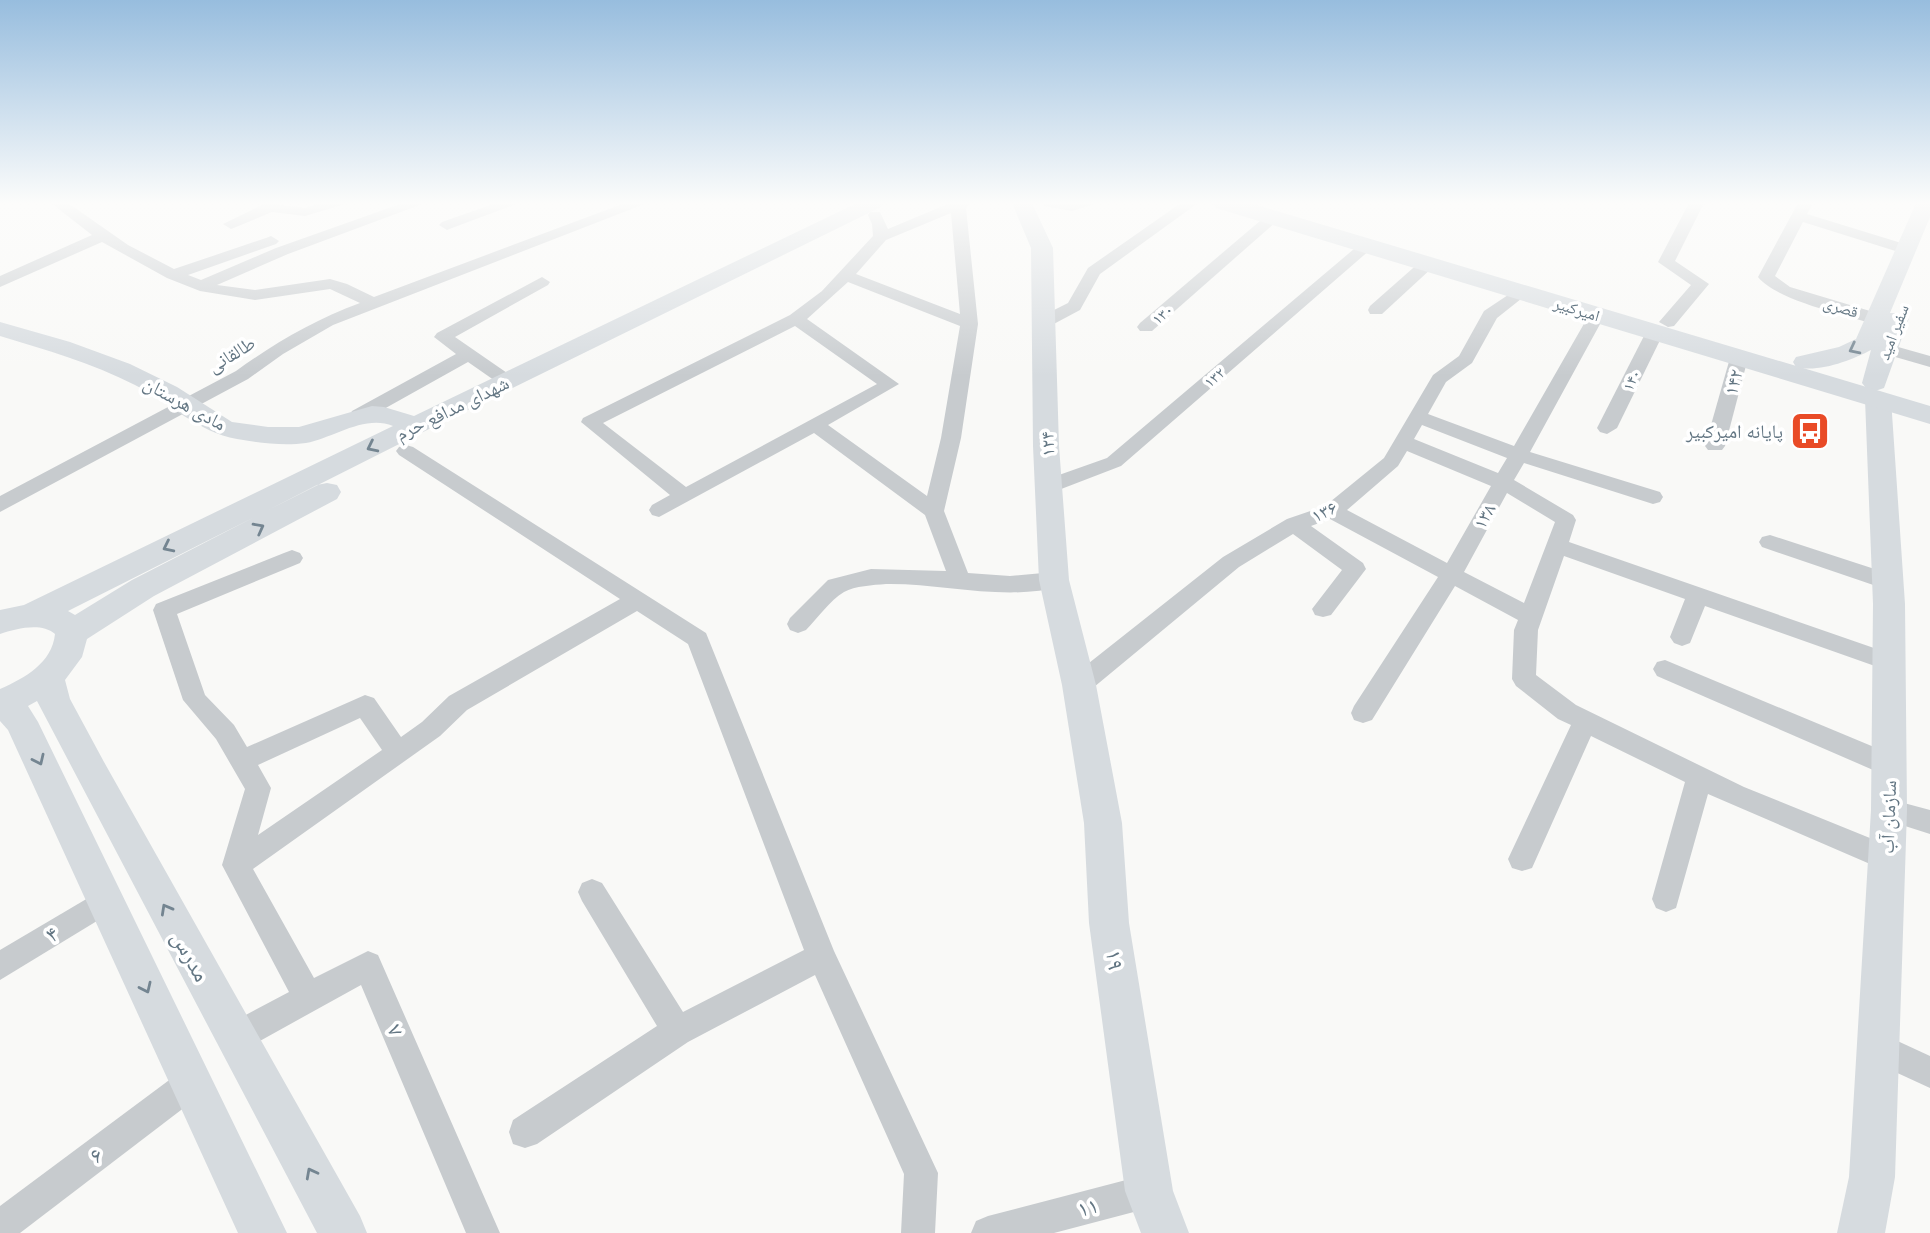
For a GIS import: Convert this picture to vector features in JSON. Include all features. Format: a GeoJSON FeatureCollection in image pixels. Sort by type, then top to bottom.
{"type":"FeatureCollection","features":[{"type":"Feature","properties":{"kind":"main road","name":"امیرکبیر"},"geometry":{"type":"LineString","coordinates":[[1415,261],[1597,315],[1661,327],[1739,358],[1876,391],[1930,399]]}},
{"type":"Feature","properties":{"kind":"main road","name":"امیرکبیر"},"geometry":{"type":"LineString","coordinates":[[1436,261],[1661,327],[1805,362],[1930,415]]}},
{"type":"Feature","properties":{"kind":"street"},"geometry":{"type":"LineString","coordinates":[[0,282],[48,261]]}},
{"type":"Feature","properties":{"kind":"street"},"geometry":{"type":"LineString","coordinates":[[147,261],[200,286],[247,296],[330,284],[375,304]]}},
{"type":"Feature","properties":{"kind":"street"},"geometry":{"type":"LineString","coordinates":[[173,275],[214,261]]}},
{"type":"Feature","properties":{"kind":"street"},"geometry":{"type":"LineString","coordinates":[[200,286],[260,261]]}},
{"type":"Feature","properties":{"kind":"street","name":"طالقانی"},"geometry":{"type":"LineString","coordinates":[[0,505],[72,469],[242,375],[327,321],[490,261]]}},
{"type":"Feature","properties":{"kind":"street","name":"شهدای مدافع حرم"},"geometry":{"type":"LineString","coordinates":[[71,633],[143,589],[508,381],[779,261]]}},
{"type":"Feature","properties":{"kind":"street","name":"شهدای مدافع حرم"},"geometry":{"type":"LineString","coordinates":[[32,615],[786,261]]}},
{"type":"Feature","properties":{"kind":"street"},"geometry":{"type":"LineString","coordinates":[[684,496],[590,422],[796,319],[847,276],[856,261]]}},
{"type":"Feature","properties":{"kind":"street"},"geometry":{"type":"LineString","coordinates":[[934,511],[951,438],[969,324],[965,261]]}},
{"type":"Feature","properties":{"kind":"street","name":"۱۲۴"},"geometry":{"type":"LineString","coordinates":[[1042,261],[1054,580],[1079,685]]}},
{"type":"Feature","properties":{"kind":"street"},"geometry":{"type":"LineString","coordinates":[[1044,323],[1074,306],[1094,271],[1109,261]]}},
{"type":"Feature","properties":{"kind":"street","name":"۱۳۰"},"geometry":{"type":"LineString","coordinates":[[1146,327],[1214,261]]}},
{"type":"Feature","properties":{"kind":"street","name":"۱۳۲"},"geometry":{"type":"LineString","coordinates":[[1049,486],[1114,462],[1349,261]]}},
{"type":"Feature","properties":{"kind":"street","name":"۱۴۰"},"geometry":{"type":"LineString","coordinates":[[1607,428],[1661,327],[1700,284],[1667,261]]}},
{"type":"Feature","properties":{"kind":"street","name":"قصری"},"geometry":{"type":"LineString","coordinates":[[1775,261],[1766,277],[1784,290],[1886,321]]}},
{"type":"Feature","properties":{"kind":"street","name":"سفیر امید"},"geometry":{"type":"LineString","coordinates":[[1876,391],[1886,321],[1902,261]]}},
{"type":"Feature","properties":{"kind":"street","name":"سفیر امید"},"geometry":{"type":"LineString","coordinates":[[1805,362],[1847,353],[1866,343],[1886,321],[1920,261]]}},
{"type":"Feature","properties":{"kind":"street"},"geometry":{"type":"LineString","coordinates":[[1376,310],[1427,264]]}},
{"type":"Feature","properties":{"kind":"street"},"geometry":{"type":"LineString","coordinates":[[847,276],[969,324]]}},
{"type":"Feature","properties":{"kind":"street"},"geometry":{"type":"LineString","coordinates":[[508,381],[443,337],[541,282]]}},
{"type":"Feature","properties":{"kind":"street","name":"۱۳۶"},"geometry":{"type":"LineString","coordinates":[[1079,685],[1231,562],[1294,524],[1332,511],[1391,462],[1439,379],[1466,359],[1476,336],[1490,315],[1520,292]]}},
{"type":"Feature","properties":{"kind":"street","name":"۱۳۸"},"geometry":{"type":"LineString","coordinates":[[1363,713],[1451,575],[1597,315]]}},
{"type":"Feature","properties":{"kind":"street"},"geometry":{"type":"LineString","coordinates":[[659,510],[890,384],[796,319]]}},
{"type":"Feature","properties":{"kind":"street","name":"مادی هرستان"},"geometry":{"type":"LineString","coordinates":[[0,329],[87,354],[160,388],[225,428],[305,434],[343,424],[359,415],[392,414],[410,438]]}},
{"type":"Feature","properties":{"kind":"street"},"geometry":{"type":"LineString","coordinates":[[1884,348],[1930,362]]}},
{"type":"Feature","properties":{"kind":"street"},"geometry":{"type":"LineString","coordinates":[[359,415],[468,355]]}},
{"type":"Feature","properties":{"kind":"street","name":"۱۴۲"},"geometry":{"type":"LineString","coordinates":[[1715,446],[1739,358]]}},
{"type":"Feature","properties":{"kind":"street","name":"سازمان آب"},"geometry":{"type":"LineString","coordinates":[[1861,1233],[1871,1177],[1889,810],[1888,582],[1876,391]]}},
{"type":"Feature","properties":{"kind":"street"},"geometry":{"type":"LineString","coordinates":[[1419,416],[1518,455],[1653,497]]}},
{"type":"Feature","properties":{"kind":"street"},"geometry":{"type":"LineString","coordinates":[[814,425],[934,511],[960,580]]}},
{"type":"Feature","properties":{"kind":"street"},"geometry":{"type":"LineString","coordinates":[[410,438],[637,600],[698,639],[821,956],[921,1174],[918,1233]]}},
{"type":"Feature","properties":{"kind":"street"},"geometry":{"type":"LineString","coordinates":[[1404,442],[1502,483],[1544,504],[1566,520],[1526,630],[1524,679],[1567,712],[1585,722],[1699,778],[1887,858]]}},
{"type":"Feature","properties":{"kind":"street"},"geometry":{"type":"LineString","coordinates":[[1332,511],[1531,617]]}},
{"type":"Feature","properties":{"kind":"street"},"geometry":{"type":"LineString","coordinates":[[1294,524],[1355,569],[1322,609]]}},
{"type":"Feature","properties":{"kind":"street"},"geometry":{"type":"LineString","coordinates":[[1770,542],[1888,582]]}},
{"type":"Feature","properties":{"kind":"street"},"geometry":{"type":"LineString","coordinates":[[1557,546],[1889,662]]}},
{"type":"Feature","properties":{"kind":"street"},"geometry":{"type":"LineString","coordinates":[[292,558],[164,610],[195,700],[225,732],[258,788],[236,865],[308,996]]}},
{"type":"Feature","properties":{"kind":"street"},"geometry":{"type":"LineString","coordinates":[[798,624],[836,586],[871,577],[908,576],[1010,583],[1054,580]]}},
{"type":"Feature","properties":{"kind":"street"},"geometry":{"type":"LineString","coordinates":[[1682,637],[1698,595]]}},
{"type":"Feature","properties":{"kind":"street"},"geometry":{"type":"LineString","coordinates":[[236,865],[431,729],[458,703],[637,600]]}},
{"type":"Feature","properties":{"kind":"street"},"geometry":{"type":"LineString","coordinates":[[0,622],[32,615],[51,616],[64,623],[71,633],[70,646],[63,661],[28,691],[2,703],[21,722],[263,1233]]}},
{"type":"Feature","properties":{"kind":"street"},"geometry":{"type":"LineString","coordinates":[[1665,669],[1889,765]]}},
{"type":"Feature","properties":{"kind":"street","name":"مدرس"},"geometry":{"type":"LineString","coordinates":[[48,676],[53,700],[90,772],[343,1233]]}},
{"type":"Feature","properties":{"kind":"street","name":"۱۹"},"geometry":{"type":"LineString","coordinates":[[1079,685],[1103,823],[1109,923],[1149,1191],[1165,1233]]}},
{"type":"Feature","properties":{"kind":"street"},"geometry":{"type":"LineString","coordinates":[[242,761],[365,705],[398,753]]}},
{"type":"Feature","properties":{"kind":"street"},"geometry":{"type":"LineString","coordinates":[[1522,859],[1585,722]]}},
{"type":"Feature","properties":{"kind":"street"},"geometry":{"type":"LineString","coordinates":[[1666,899],[1699,778]]}},
{"type":"Feature","properties":{"kind":"street"},"geometry":{"type":"LineString","coordinates":[[1889,810],[1930,822]]}},
{"type":"Feature","properties":{"kind":"street"},"geometry":{"type":"LineString","coordinates":[[592,892],[677,1031]]}},
{"type":"Feature","properties":{"kind":"street","name":"۴"},"geometry":{"type":"LineString","coordinates":[[0,966],[105,901]]}},
{"type":"Feature","properties":{"kind":"street"},"geometry":{"type":"LineString","coordinates":[[525,1132],[677,1031],[821,956]]}},
{"type":"Feature","properties":{"kind":"street","name":"۷"},"geometry":{"type":"LineString","coordinates":[[236,1037],[369,965],[483,1233]]}},
{"type":"Feature","properties":{"kind":"street"},"geometry":{"type":"LineString","coordinates":[[1878,1048],[1930,1072]]}},
{"type":"Feature","properties":{"kind":"street","name":"۶"},"geometry":{"type":"LineString","coordinates":[[0,1227],[191,1083]]}},
{"type":"Feature","properties":{"kind":"street","name":"۱۱"},"geometry":{"type":"LineString","coordinates":[[988,1233],[1149,1191]]}},
{"type":"Feature","properties":{"kind":"place","name":"پایانه امیرکبیر"},"geometry":{"type":"Point","coordinates":[1810,431]}}]}
